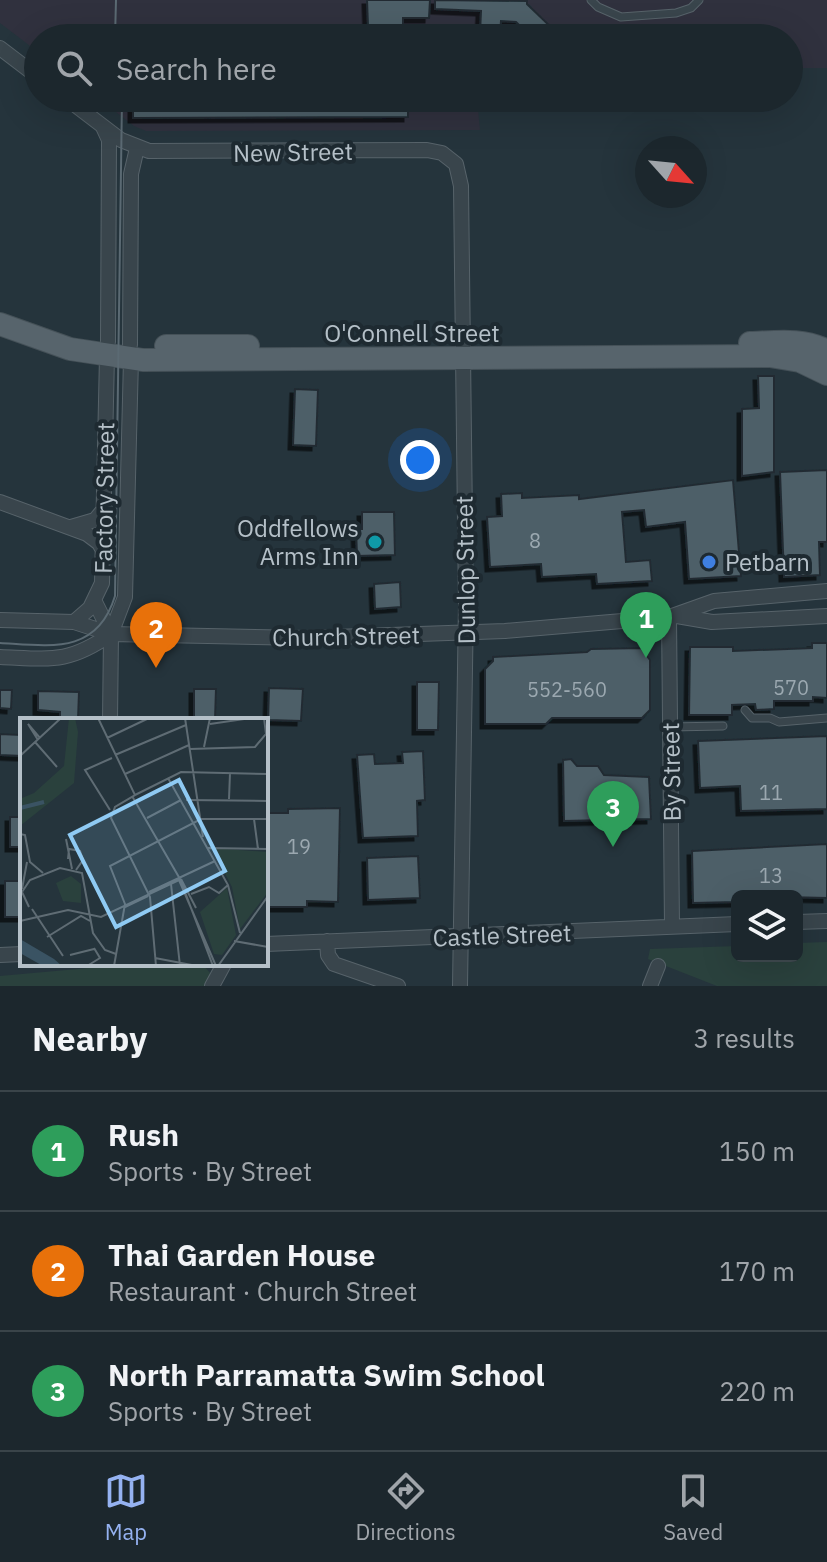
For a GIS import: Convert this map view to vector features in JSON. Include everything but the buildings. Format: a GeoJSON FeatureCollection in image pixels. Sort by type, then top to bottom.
{"type":"FeatureCollection","features":[{"type":"Feature","properties":{"kind":"main road","name":"O'Connell Street"},"geometry":{"type":"LineString","coordinates":[[0,310],[119,351]]}},
{"type":"Feature","properties":{"kind":"main road","name":"O'Connell Street"},"geometry":{"type":"LineString","coordinates":[[0,324],[70,349],[770,356],[800,361],[827,374]]}},
{"type":"Feature","properties":{"kind":"main road","name":"O'Connell Street"},"geometry":{"type":"LineString","coordinates":[[462,352],[798,342],[827,351]]}},
{"type":"Feature","properties":{"kind":"street"},"geometry":{"type":"LineString","coordinates":[[0,48],[24,66]]}},
{"type":"Feature","properties":{"kind":"street"},"geometry":{"type":"LineString","coordinates":[[84,112],[137,148]]}},
{"type":"Feature","properties":{"kind":"street","name":"Factory Street"},"geometry":{"type":"LineString","coordinates":[[102,126],[109,140],[119,351],[125,597],[111,634],[110,718]]}},
{"type":"Feature","properties":{"kind":"street","name":"Factory Street"},"geometry":{"type":"LineString","coordinates":[[111,634],[95,602],[102,587],[105,508],[131,174],[137,148]]}},
{"type":"Feature","properties":{"kind":"street","name":"New Street"},"geometry":{"type":"LineString","coordinates":[[137,148],[179,153],[427,150],[449,157]]}},
{"type":"Feature","properties":{"kind":"street","name":"Dunlop Street"},"geometry":{"type":"LineString","coordinates":[[449,157],[456,164],[461,186],[466,633],[460,986]]}},
{"type":"Feature","properties":{"kind":"street"},"geometry":{"type":"LineString","coordinates":[[0,502],[71,527],[96,540],[104,553]]}},
{"type":"Feature","properties":{"kind":"street"},"geometry":{"type":"LineString","coordinates":[[71,527],[95,520],[105,508]]}},
{"type":"Feature","properties":{"kind":"street","name":"Church Street"},"geometry":{"type":"LineString","coordinates":[[673,617],[714,601],[827,591]]}},
{"type":"Feature","properties":{"kind":"street"},"geometry":{"type":"LineString","coordinates":[[74,622],[95,602]]}},
{"type":"Feature","properties":{"kind":"street","name":"Church Street"},"geometry":{"type":"LineString","coordinates":[[0,620],[74,622],[111,634],[319,638],[466,633],[673,617],[712,622],[827,616]]}},
{"type":"Feature","properties":{"kind":"street","name":"By Street"},"geometry":{"type":"LineString","coordinates":[[672,926],[670,727],[673,617]]}},
{"type":"Feature","properties":{"kind":"street"},"geometry":{"type":"LineString","coordinates":[[0,657],[61,658],[83,652],[111,634]]}},
{"type":"Feature","properties":{"kind":"street"},"geometry":{"type":"LineString","coordinates":[[803,922],[827,921]]}},
{"type":"Feature","properties":{"kind":"street","name":"Castle Street"},"geometry":{"type":"LineString","coordinates":[[268,944],[731,924]]}},
{"type":"Feature","properties":{"kind":"street"},"geometry":{"type":"LineString","coordinates":[[327,941],[328,955],[334,964],[398,986]]}},
{"type":"Feature","properties":{"kind":"street"},"geometry":{"type":"LineString","coordinates":[[0,955],[20,954]]}},
{"type":"Feature","properties":{"kind":"street"},"geometry":{"type":"LineString","coordinates":[[212,986],[223,966]]}},
{"type":"Feature","properties":{"kind":"street"},"geometry":{"type":"LineString","coordinates":[[650,986],[658,966]]}},
{"type":"Feature","properties":{"kind":"lane"},"geometry":{"type":"LineString","coordinates":[[591,0],[598,7],[621,17],[676,13],[691,8],[699,0]]}},
{"type":"Feature","properties":{"kind":"lane"},"geometry":{"type":"LineString","coordinates":[[745,710],[752,718],[770,718],[779,722],[827,718]]}},
{"type":"Feature","properties":{"kind":"lane"},"geometry":{"type":"LineString","coordinates":[[670,727],[723,726]]}},
{"type":"Feature","properties":{"kind":"shaded area"},"geometry":{"type":"Polygon","coordinates":[[[0,0],[827,0],[827,68],[803,68],[803,24],[24,24],[24,41],[0,23],[0,0]]]}},
{"type":"Feature","properties":{"kind":"shaded area"},"geometry":{"type":"Polygon","coordinates":[[[116,112],[478,112],[480,130],[146,131],[116,112]]]}},
{"type":"Feature","properties":{"kind":"green space"},"geometry":{"type":"Polygon","coordinates":[[[827,942],[827,986],[717,986],[648,959],[650,949],[731,946],[731,962],[803,962],[803,943],[827,942]]]}},
{"type":"Feature","properties":{"kind":"green space"},"geometry":{"type":"Polygon","coordinates":[[[111,966],[204,966],[212,975],[205,986],[0,986],[0,976],[111,966]]]}},
{"type":"Feature","properties":{"kind":"tram line"},"geometry":{"type":"LineString","coordinates":[[115,24],[116,0]]}},
{"type":"Feature","properties":{"kind":"tram line"},"geometry":{"type":"LineString","coordinates":[[0,643],[54,645],[84,638],[107,615],[115,596],[122,112]]}},
{"type":"Feature","properties":{"kind":"place","name":"Oddfellows Arms Inn"},"geometry":{"type":"Point","coordinates":[375,542]}},
{"type":"Feature","properties":{"kind":"place","name":"Petbarn"},"geometry":{"type":"Point","coordinates":[709,562]}},
{"type":"Feature","properties":{"kind":"place","name":"Rush"},"geometry":{"type":"Point","coordinates":[646,658]}},
{"type":"Feature","properties":{"kind":"place","name":"Thai Garden House"},"geometry":{"type":"Point","coordinates":[156,668]}},
{"type":"Feature","properties":{"kind":"place","name":"North Parramatta Swim School"},"geometry":{"type":"Point","coordinates":[613,847]}}]}
